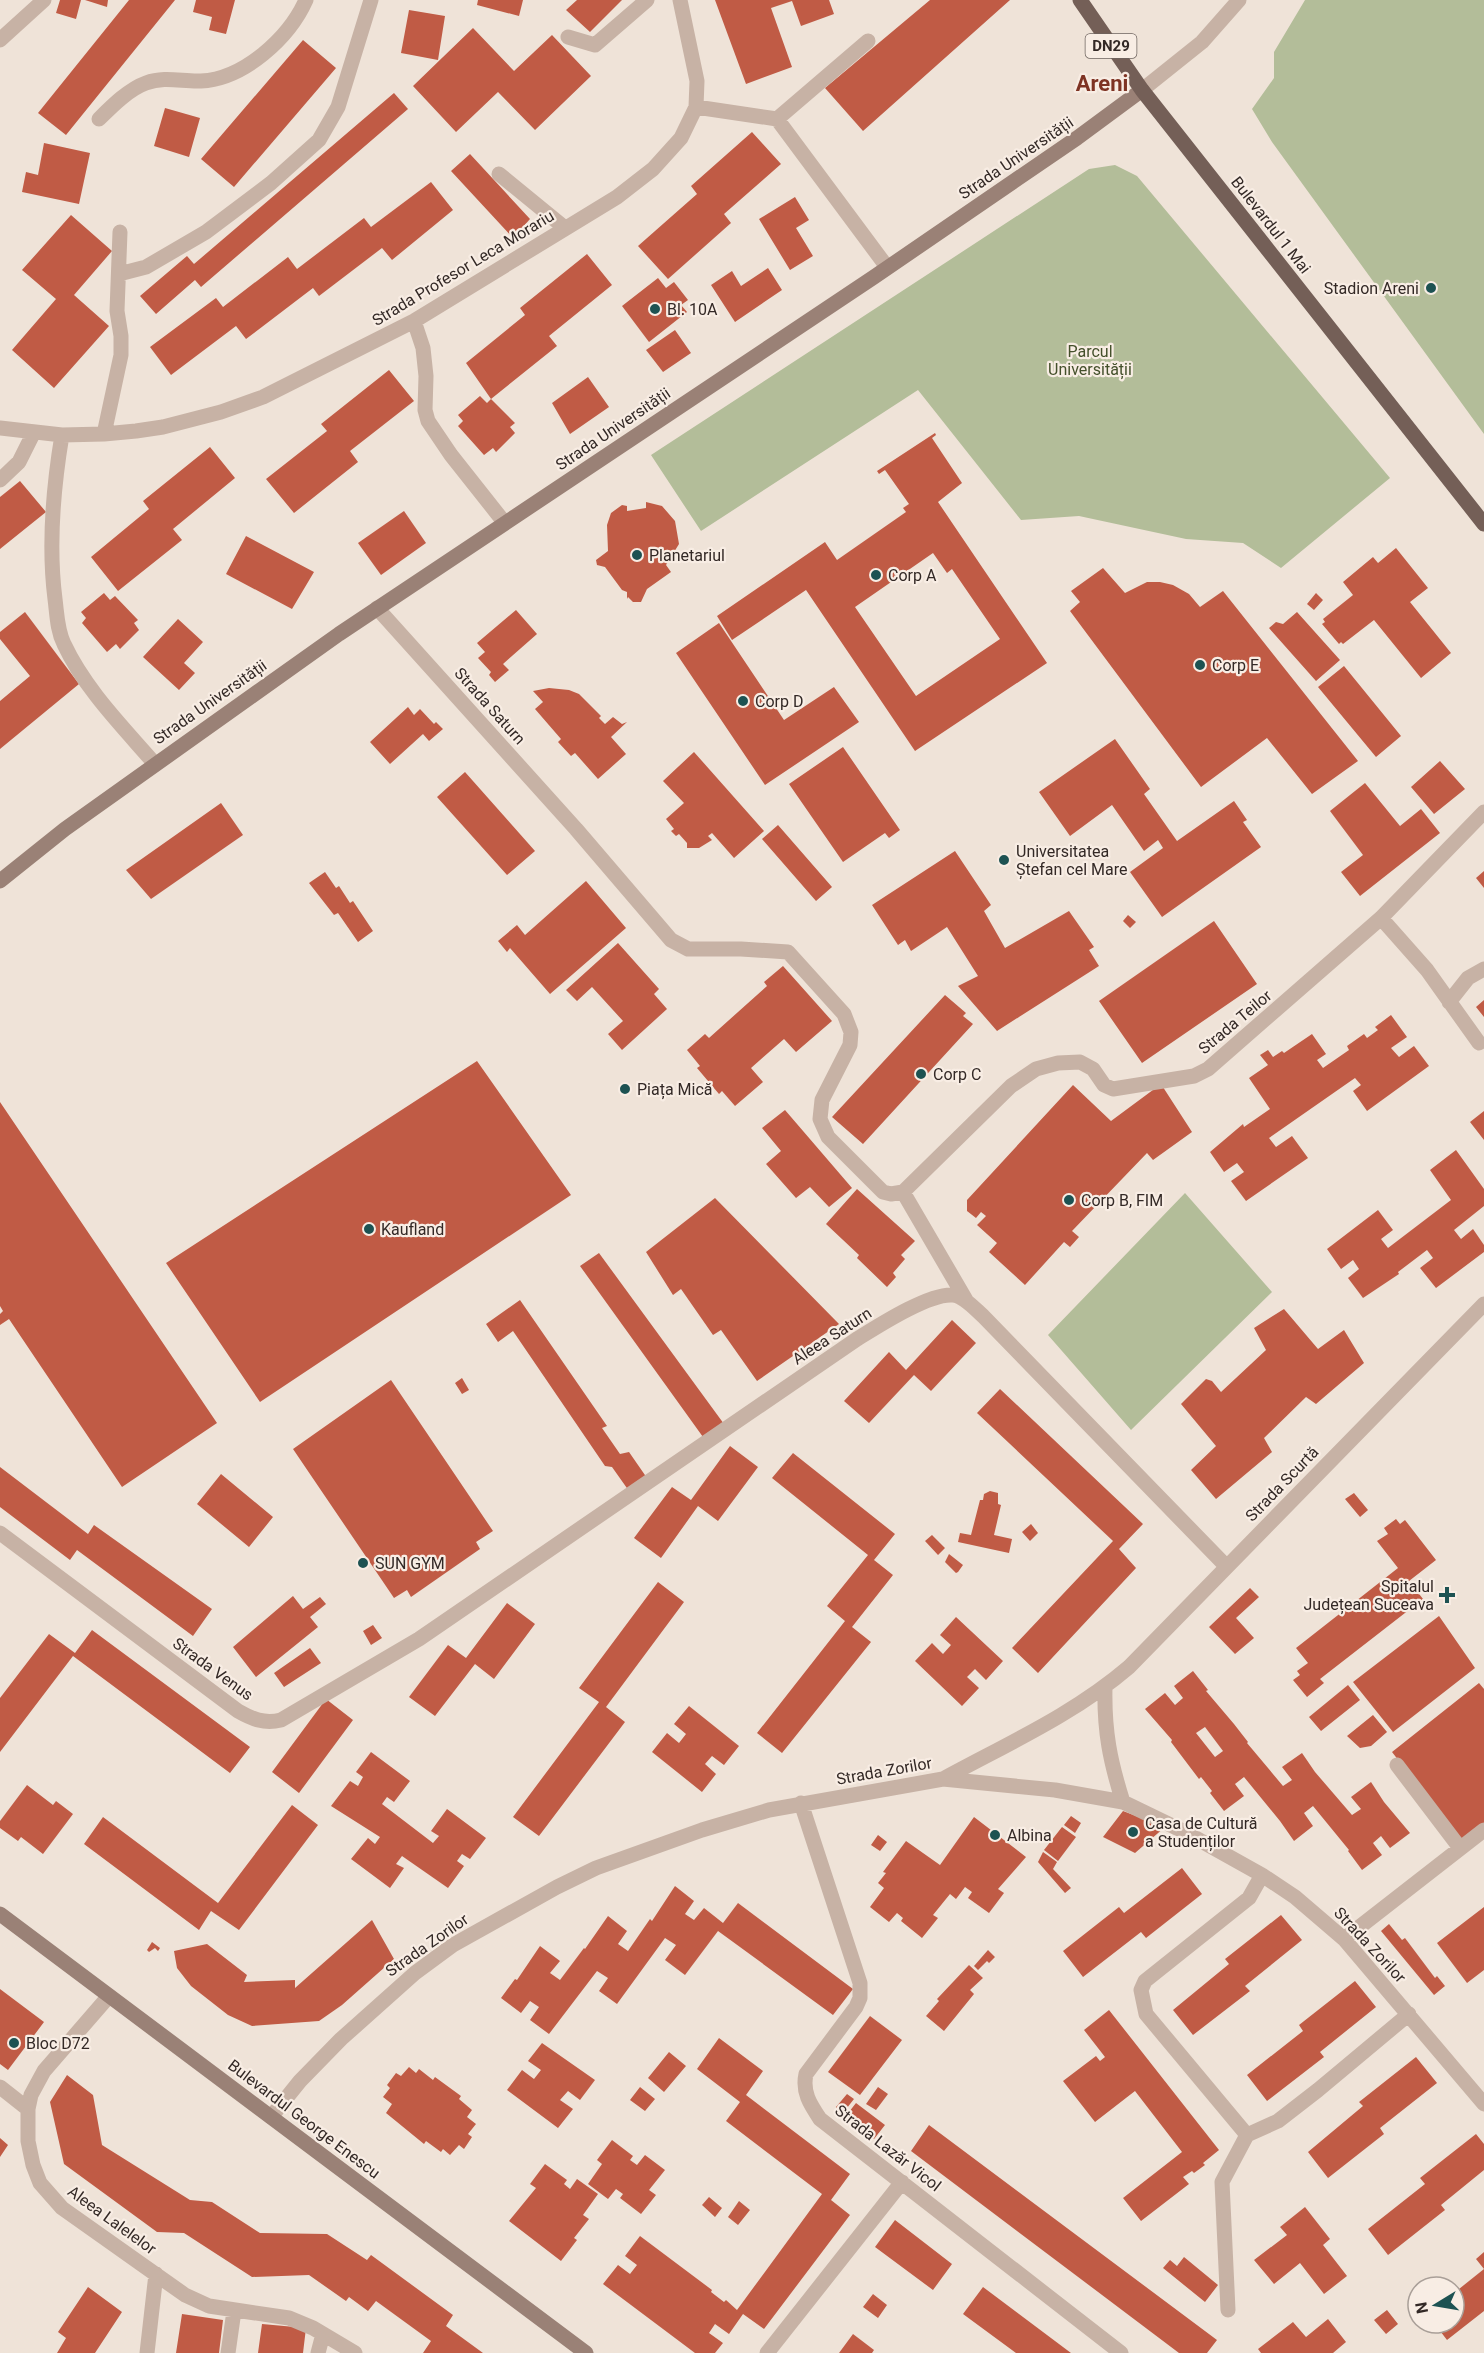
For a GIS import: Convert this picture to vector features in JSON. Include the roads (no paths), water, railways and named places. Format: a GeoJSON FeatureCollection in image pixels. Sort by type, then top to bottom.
{"type":"FeatureCollection","features":[{"type":"Feature","properties":{"kind":"main road","name":"Bulevardul 1 Mai"},"geometry":{"type":"LineString","coordinates":[[1080,0],[1142,90],[1484,524]]}},
{"type":"Feature","properties":{"kind":"street"},"geometry":{"type":"LineString","coordinates":[[0,40],[44,0]]}},
{"type":"Feature","properties":{"kind":"street"},"geometry":{"type":"LineString","coordinates":[[99,119],[117,102],[146,83],[172,78],[200,81],[223,78],[247,67],[292,23],[306,0]]}},
{"type":"Feature","properties":{"kind":"street"},"geometry":{"type":"LineString","coordinates":[[119,274],[146,267],[206,232],[271,183],[319,140],[338,107],[371,0]]}},
{"type":"Feature","properties":{"kind":"street"},"geometry":{"type":"LineString","coordinates":[[568,37],[595,45],[647,0]]}},
{"type":"Feature","properties":{"kind":"street","name":"Strada Profesor Leca Morariu"},"geometry":{"type":"LineString","coordinates":[[0,428],[62,435],[104,434],[163,427],[221,412],[263,397],[414,321],[617,197],[653,170],[681,138],[696,107],[697,81],[680,0]]}},
{"type":"Feature","properties":{"kind":"street","name":"Strada Universității"},"geometry":{"type":"LineString","coordinates":[[0,881],[51,839],[154,764],[377,608],[1068,144],[1142,90],[1202,42],[1239,0]]}},
{"type":"Feature","properties":{"kind":"street"},"geometry":{"type":"LineString","coordinates":[[777,119],[868,41]]}},
{"type":"Feature","properties":{"kind":"street"},"geometry":{"type":"LineString","coordinates":[[696,107],[777,119],[887,267]]}},
{"type":"Feature","properties":{"kind":"street"},"geometry":{"type":"LineString","coordinates":[[499,174],[565,228]]}},
{"type":"Feature","properties":{"kind":"street"},"geometry":{"type":"LineString","coordinates":[[104,434],[121,355],[117,310],[120,232]]}},
{"type":"Feature","properties":{"kind":"street"},"geometry":{"type":"LineString","coordinates":[[414,321],[423,348],[425,410],[428,421],[451,455],[504,522]]}},
{"type":"Feature","properties":{"kind":"street"},"geometry":{"type":"LineString","coordinates":[[0,480],[19,462],[34,432]]}},
{"type":"Feature","properties":{"kind":"street"},"geometry":{"type":"LineString","coordinates":[[62,435],[55,473],[51,569],[58,623],[63,641],[78,672],[154,764]]}},
{"type":"Feature","properties":{"kind":"street","name":"Strada Saturn"},"geometry":{"type":"LineString","coordinates":[[377,608],[576,829],[670,940],[688,949],[788,952],[844,1014],[851,1032],[850,1045],[822,1100],[820,1119],[828,1137],[883,1192],[897,1193]]}},
{"type":"Feature","properties":{"kind":"street","name":"Strada Teilor"},"geometry":{"type":"LineString","coordinates":[[897,1193],[1011,1086],[1036,1068],[1058,1063],[1080,1062],[1093,1069],[1104,1085],[1113,1089],[1194,1076],[1208,1069],[1381,918],[1484,812]]}},
{"type":"Feature","properties":{"kind":"street"},"geometry":{"type":"LineString","coordinates":[[1381,918],[1427,970],[1479,1042]]}},
{"type":"Feature","properties":{"kind":"street"},"geometry":{"type":"LineString","coordinates":[[1449,1002],[1468,978],[1484,969]]}},
{"type":"Feature","properties":{"kind":"street"},"geometry":{"type":"LineString","coordinates":[[897,1193],[966,1300],[1226,1566]]}},
{"type":"Feature","properties":{"kind":"street","name":"Aleea Saturn"},"geometry":{"type":"LineString","coordinates":[[419,1639],[857,1339],[937,1297],[954,1295],[966,1300]]}},
{"type":"Feature","properties":{"kind":"street","name":"Strada Scurtă"},"geometry":{"type":"LineString","coordinates":[[943,1779],[1027,1736],[1105,1687],[1145,1652],[1226,1566],[1484,1305]]}},
{"type":"Feature","properties":{"kind":"street","name":"Strada Venus"},"geometry":{"type":"LineString","coordinates":[[0,1533],[238,1711],[270,1723],[291,1716],[419,1639]]}},
{"type":"Feature","properties":{"kind":"street"},"geometry":{"type":"LineString","coordinates":[[1105,1687],[1104,1719],[1107,1743],[1123,1802]]}},
{"type":"Feature","properties":{"kind":"street"},"geometry":{"type":"LineString","coordinates":[[1397,1765],[1460,1848]]}},
{"type":"Feature","properties":{"kind":"street","name":"Strada Zorilor"},"geometry":{"type":"LineString","coordinates":[[271,2117],[300,2081],[340,2039],[395,1989],[453,1945],[538,1897],[596,1868],[702,1830],[801,1803],[943,1779],[1055,1790],[1123,1802],[1185,1832],[1262,1875],[1295,1897],[1344,1939],[1484,2104]]}},
{"type":"Feature","properties":{"kind":"street","name":"Strada Lazăr Vicol"},"geometry":{"type":"LineString","coordinates":[[801,1803],[860,1983],[860,1998],[856,2007],[806,2074],[804,2085],[808,2102],[820,2118],[1121,2353]]}},
{"type":"Feature","properties":{"kind":"street"},"geometry":{"type":"LineString","coordinates":[[1344,1939],[1484,1830]]}},
{"type":"Feature","properties":{"kind":"street"},"geometry":{"type":"LineString","coordinates":[[1247,2135],[1146,2014],[1141,1990],[1145,1981],[1249,1898],[1262,1875]]}},
{"type":"Feature","properties":{"kind":"street","name":"Bulevardul George Enescu"},"geometry":{"type":"LineString","coordinates":[[0,1914],[586,2353]]}},
{"type":"Feature","properties":{"kind":"street","name":"Aleea Lalelelor"},"geometry":{"type":"LineString","coordinates":[[109,1996],[44,2071],[31,2095],[28,2109],[28,2140],[33,2165],[40,2183],[62,2208],[193,2298],[209,2306],[289,2318],[355,2353]]}},
{"type":"Feature","properties":{"kind":"street"},"geometry":{"type":"LineString","coordinates":[[1228,2310],[1222,2182],[1247,2135],[1278,2121],[1409,2014]]}},
{"type":"Feature","properties":{"kind":"street"},"geometry":{"type":"LineString","coordinates":[[0,2087],[28,2109]]}},
{"type":"Feature","properties":{"kind":"street"},"geometry":{"type":"LineString","coordinates":[[767,2353],[902,2182]]}},
{"type":"Feature","properties":{"kind":"street"},"geometry":{"type":"LineString","coordinates":[[147,2353],[156,2274]]}},
{"type":"Feature","properties":{"kind":"street"},"geometry":{"type":"LineString","coordinates":[[228,2353],[234,2311]]}},
{"type":"Feature","properties":{"kind":"street"},"geometry":{"type":"LineString","coordinates":[[318,2353],[323,2334]]}},
{"type":"Feature","properties":{"kind":"place","name":"Stadion Areni"},"geometry":{"type":"Point","coordinates":[1431,288]}},
{"type":"Feature","properties":{"kind":"place","name":"Bl. 10A"},"geometry":{"type":"Point","coordinates":[655,309]}},
{"type":"Feature","properties":{"kind":"place","name":"Planetariul"},"geometry":{"type":"Point","coordinates":[637,555]}},
{"type":"Feature","properties":{"kind":"place","name":"Corp A"},"geometry":{"type":"Point","coordinates":[876,575]}},
{"type":"Feature","properties":{"kind":"place","name":"Corp E"},"geometry":{"type":"Point","coordinates":[1200,665]}},
{"type":"Feature","properties":{"kind":"place","name":"Corp D"},"geometry":{"type":"Point","coordinates":[743,701]}},
{"type":"Feature","properties":{"kind":"place","name":"Universitatea Ștefan cel Mare"},"geometry":{"type":"Point","coordinates":[1004,860]}},
{"type":"Feature","properties":{"kind":"place","name":"Corp C"},"geometry":{"type":"Point","coordinates":[921,1074]}},
{"type":"Feature","properties":{"kind":"place","name":"Piața Mică"},"geometry":{"type":"Point","coordinates":[625,1089]}},
{"type":"Feature","properties":{"kind":"place","name":"Corp B, FIM"},"geometry":{"type":"Point","coordinates":[1069,1200]}},
{"type":"Feature","properties":{"kind":"place","name":"Kaufland"},"geometry":{"type":"Point","coordinates":[369,1229]}},
{"type":"Feature","properties":{"kind":"place","name":"SUN GYM"},"geometry":{"type":"Point","coordinates":[363,1563]}},
{"type":"Feature","properties":{"kind":"place","name":"Spitalul Județean Suceava"},"geometry":{"type":"Point","coordinates":[1447,1595]}},
{"type":"Feature","properties":{"kind":"place","name":"Casa de Cultură a Studenților"},"geometry":{"type":"Point","coordinates":[1133,1832]}},
{"type":"Feature","properties":{"kind":"place","name":"Albina"},"geometry":{"type":"Point","coordinates":[995,1835]}},
{"type":"Feature","properties":{"kind":"place","name":"Bloc D72"},"geometry":{"type":"Point","coordinates":[14,2043]}},
{"type":"Feature","properties":{"kind":"district","name":"Areni"},"geometry":{"type":"Point","coordinates":[1102,83]}},
{"type":"Feature","properties":{"kind":"park label","name":"Parcul Universității"},"geometry":{"type":"Point","coordinates":[1090,360]}}]}
